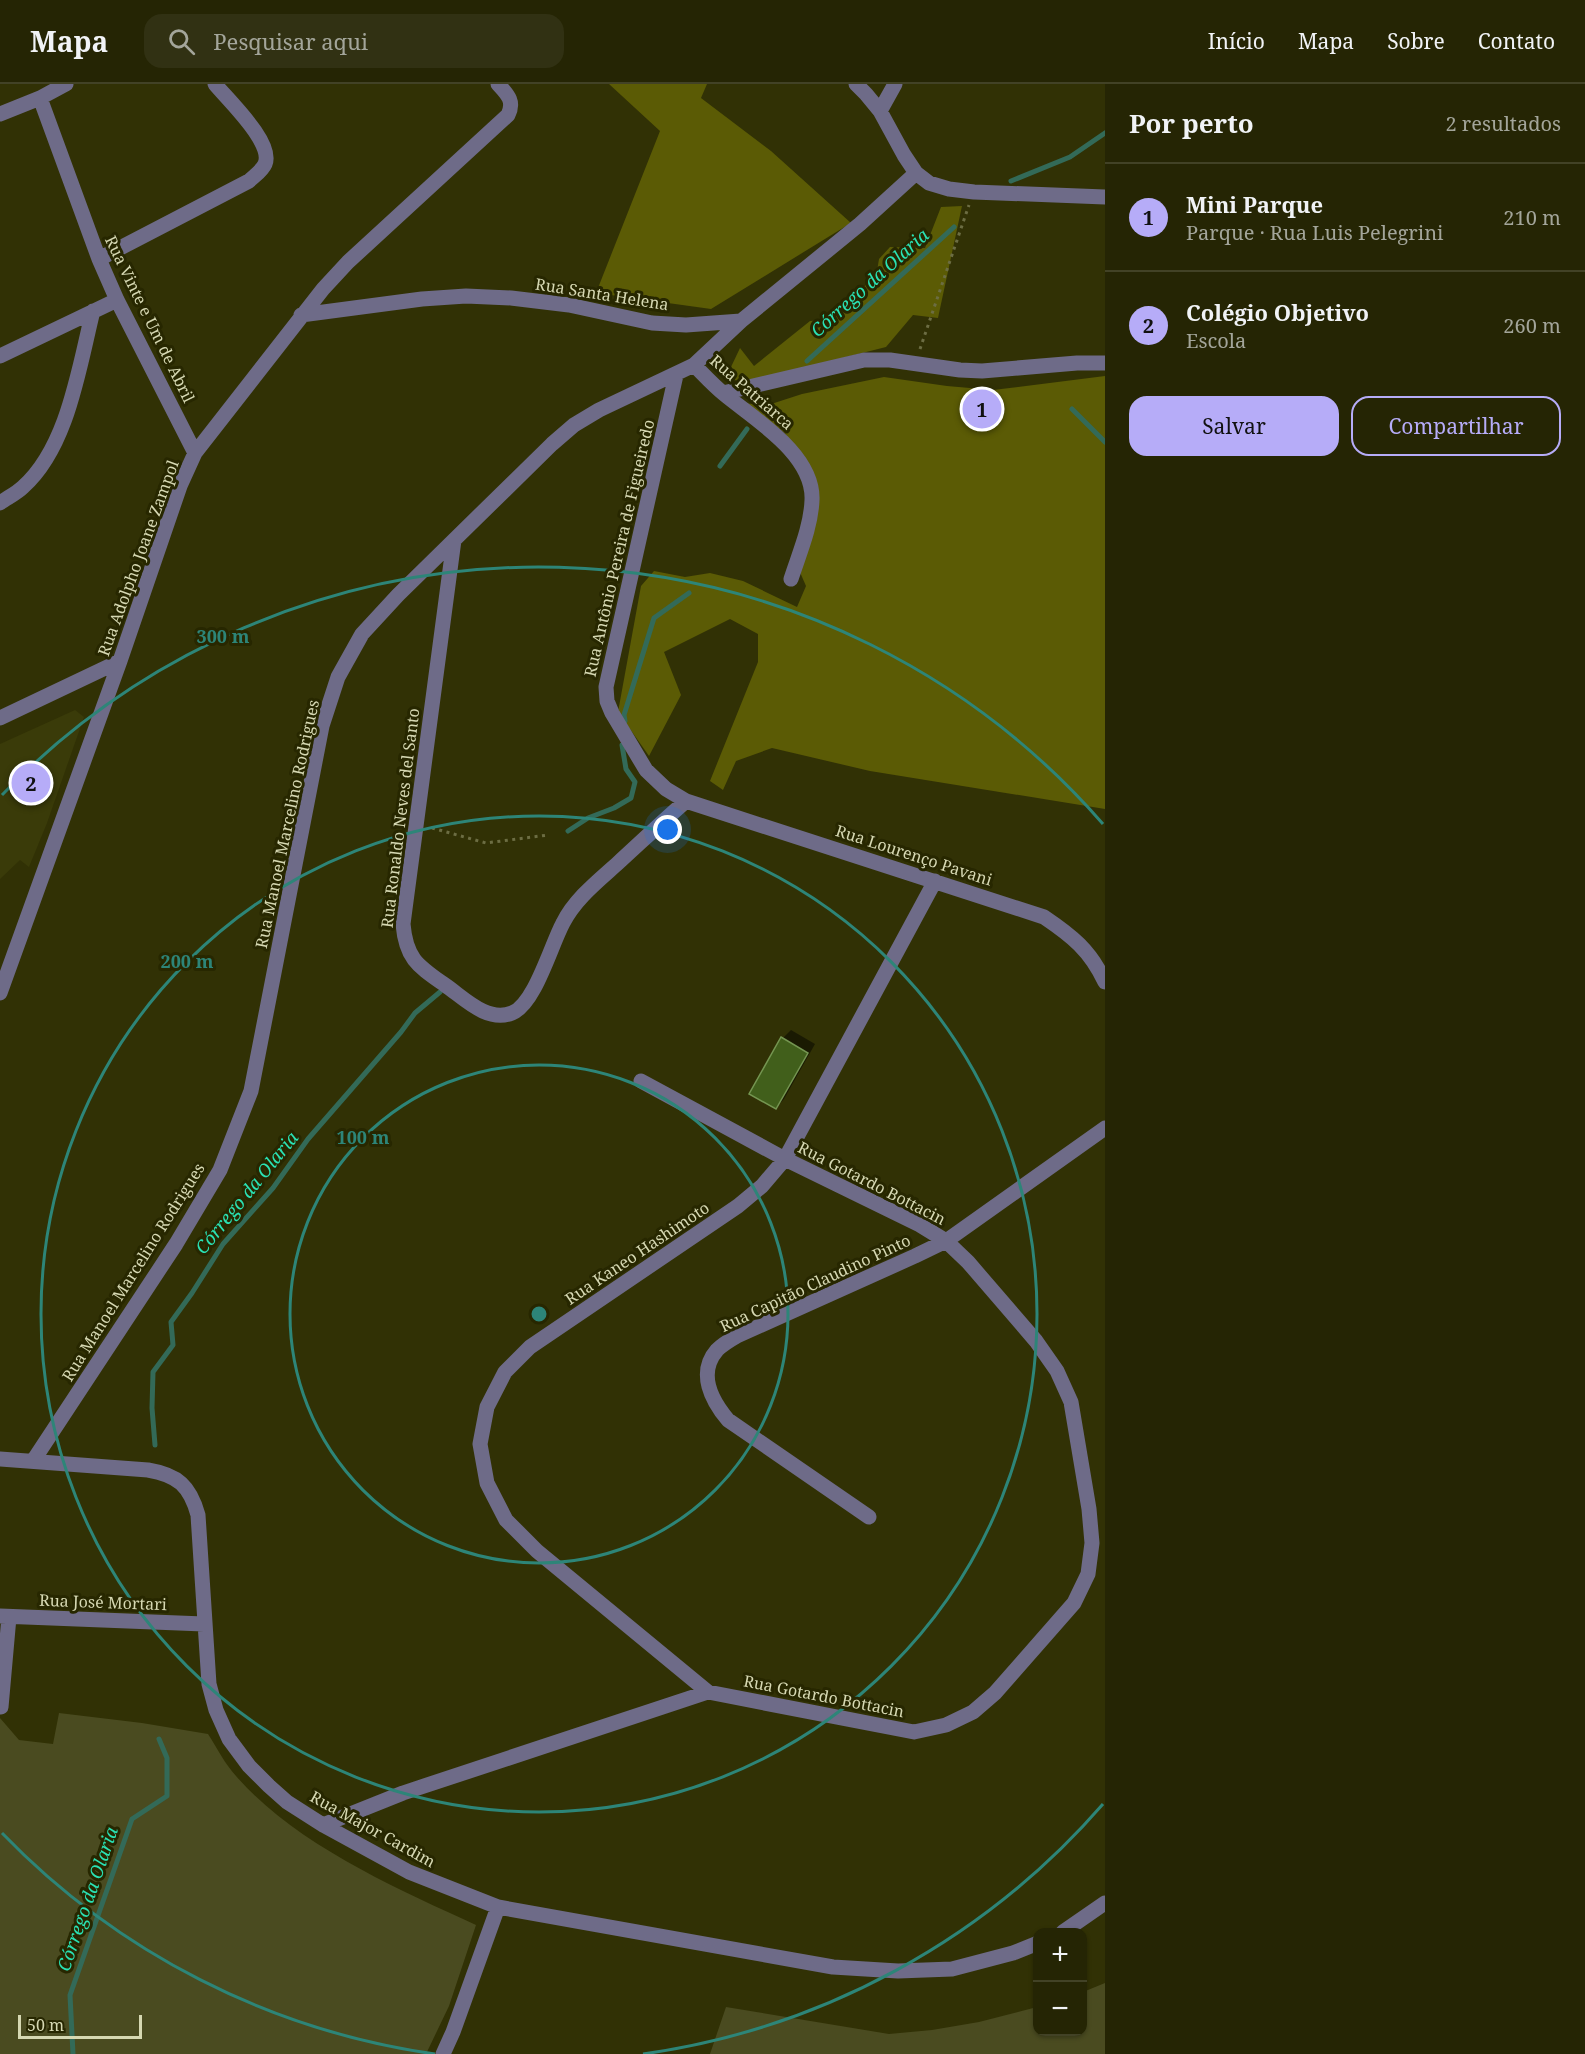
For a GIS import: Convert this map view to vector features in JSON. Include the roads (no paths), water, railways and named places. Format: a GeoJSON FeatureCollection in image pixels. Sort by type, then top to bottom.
{"type":"FeatureCollection","features":[{"type":"Feature","properties":{"kind":"street"},"geometry":{"type":"LineString","coordinates":[[0,114],[40,98],[66,84]]}},
{"type":"Feature","properties":{"kind":"street"},"geometry":{"type":"LineString","coordinates":[[99,259],[249,181],[265,164],[267,153],[262,140],[215,84]]}},
{"type":"Feature","properties":{"kind":"street","name":"Rua Adolpho Joane Zampol"},"geometry":{"type":"LineString","coordinates":[[0,993],[120,661],[180,486],[195,453],[301,315],[348,262],[508,115],[512,104],[498,84]]}},
{"type":"Feature","properties":{"kind":"street"},"geometry":{"type":"LineString","coordinates":[[856,84],[867,94],[879,111],[916,173],[929,183],[949,189],[974,192],[1105,197]]}},
{"type":"Feature","properties":{"kind":"street"},"geometry":{"type":"LineString","coordinates":[[879,111],[895,84]]}},
{"type":"Feature","properties":{"kind":"street","name":"Rua Vinte e Um de Abril"},"geometry":{"type":"LineString","coordinates":[[40,98],[99,259],[117,300],[195,453]]}},
{"type":"Feature","properties":{"kind":"street"},"geometry":{"type":"LineString","coordinates":[[741,321],[860,224],[916,173]]}},
{"type":"Feature","properties":{"kind":"street","name":"Rua Santa Helena"},"geometry":{"type":"LineString","coordinates":[[301,315],[422,299],[466,296],[511,298],[569,305],[652,322],[686,325],[741,321]]}},
{"type":"Feature","properties":{"kind":"street"},"geometry":{"type":"LineString","coordinates":[[0,356],[117,300]]}},
{"type":"Feature","properties":{"kind":"street"},"geometry":{"type":"LineString","coordinates":[[0,503],[23,487],[46,460],[66,414],[93,311]]}},
{"type":"Feature","properties":{"kind":"street","name":"Rua Manoel Marcelino Rodrigues"},"geometry":{"type":"LineString","coordinates":[[33,1461],[176,1244],[220,1170],[251,1091],[322,726],[338,677],[362,634],[454,540],[574,425],[599,410],[694,365],[741,321]]}},
{"type":"Feature","properties":{"kind":"street"},"geometry":{"type":"LineString","coordinates":[[723,393],[864,360],[890,360],[960,370],[1105,363]]}},
{"type":"Feature","properties":{"kind":"street","name":"Rua Patriarca"},"geometry":{"type":"LineString","coordinates":[[694,365],[723,393],[781,438],[808,478],[812,497],[810,516],[791,579]]}},
{"type":"Feature","properties":{"kind":"street","name":"Rua Antônio Pereira de Figueiredo"},"geometry":{"type":"LineString","coordinates":[[676,375],[606,687],[607,701],[612,713],[646,770],[666,789],[686,801]]}},
{"type":"Feature","properties":{"kind":"street","name":"Rua Ronaldo Neves del Santo"},"geometry":{"type":"LineString","coordinates":[[454,540],[403,924],[404,942],[419,967],[487,1014],[501,1017],[515,1012],[528,1001],[563,922],[589,890],[686,801]]}},
{"type":"Feature","properties":{"kind":"street"},"geometry":{"type":"LineString","coordinates":[[0,718],[120,661]]}},
{"type":"Feature","properties":{"kind":"street","name":"Rua Lourenço Pavani"},"geometry":{"type":"LineString","coordinates":[[686,801],[1044,916],[1070,935],[1095,962],[1105,982]]}},
{"type":"Feature","properties":{"kind":"street","name":"Rua Kaneo Hashimoto"},"geometry":{"type":"LineString","coordinates":[[708,1692],[537,1551],[506,1520],[487,1483],[480,1444],[487,1407],[505,1372],[530,1347],[738,1206],[762,1186],[785,1159],[935,881]]}},
{"type":"Feature","properties":{"kind":"street","name":"Rua Gotardo Bottacin"},"geometry":{"type":"LineString","coordinates":[[323,1825],[403,1793],[708,1692],[914,1732],[946,1725],[973,1712],[995,1693],[1074,1603],[1088,1574],[1092,1543],[1089,1509],[1071,1402],[1058,1371],[1036,1341],[968,1262],[946,1241],[920,1225],[785,1159],[640,1081]]}},
{"type":"Feature","properties":{"kind":"street","name":"Rua Capitão Claudino Pinto"},"geometry":{"type":"LineString","coordinates":[[869,1517],[728,1420],[716,1406],[708,1387],[708,1365],[717,1349],[737,1336],[946,1241],[1105,1128]]}},
{"type":"Feature","properties":{"kind":"street","name":"Rua Major Cardim"},"geometry":{"type":"LineString","coordinates":[[0,1460],[148,1470],[164,1473],[177,1479],[187,1489],[194,1500],[198,1515],[210,1684],[216,1710],[229,1739],[249,1766],[287,1802],[323,1825],[409,1872],[498,1907],[833,1967],[898,1971],[952,1969],[1033,1945]]}},
{"type":"Feature","properties":{"kind":"street"},"geometry":{"type":"LineString","coordinates":[[2,1707],[4,1617]]}},
{"type":"Feature","properties":{"kind":"street","name":"Rua José Mortari"},"geometry":{"type":"LineString","coordinates":[[4,1617],[204,1624]]}},
{"type":"Feature","properties":{"kind":"street"},"geometry":{"type":"LineString","coordinates":[[1069,1928],[1105,1903]]}},
{"type":"Feature","properties":{"kind":"street"},"geometry":{"type":"LineString","coordinates":[[443,2054],[498,1907]]}},
{"type":"Feature","properties":{"kind":"waterway","name":"Córrego da Olaria"},"geometry":{"type":"LineString","coordinates":[[1011,181],[1070,157],[1105,133]]}},
{"type":"Feature","properties":{"kind":"waterway","name":"Córrego da Olaria"},"geometry":{"type":"LineString","coordinates":[[807,361],[954,227]]}},
{"type":"Feature","properties":{"kind":"waterway"},"geometry":{"type":"LineString","coordinates":[[1072,409],[1105,442]]}},
{"type":"Feature","properties":{"kind":"waterway","name":"Córrego da Olaria"},"geometry":{"type":"LineString","coordinates":[[720,466],[747,429]]}},
{"type":"Feature","properties":{"kind":"waterway","name":"Córrego da Olaria"},"geometry":{"type":"LineString","coordinates":[[625,721],[624,715],[654,618],[689,593]]}},
{"type":"Feature","properties":{"kind":"waterway","name":"Córrego da Olaria"},"geometry":{"type":"LineString","coordinates":[[568,831],[588,818],[614,808],[631,798],[635,782],[626,769],[622,745]]}},
{"type":"Feature","properties":{"kind":"waterway","name":"Córrego da Olaria"},"geometry":{"type":"LineString","coordinates":[[155,1445],[152,1408],[153,1372],[173,1345],[171,1322],[223,1244],[273,1188],[308,1139],[415,1013],[440,992]]}},
{"type":"Feature","properties":{"kind":"waterway","name":"Córrego da Olaria"},"geometry":{"type":"LineString","coordinates":[[73,2054],[70,1995],[132,1819],[167,1796],[167,1758],[159,1739]]}},
{"type":"Feature","properties":{"kind":"place","name":"Mini Parque"},"geometry":{"type":"Point","coordinates":[982,409]}},
{"type":"Feature","properties":{"kind":"place","name":"Colégio Objetivo"},"geometry":{"type":"Point","coordinates":[31,783]}}]}
